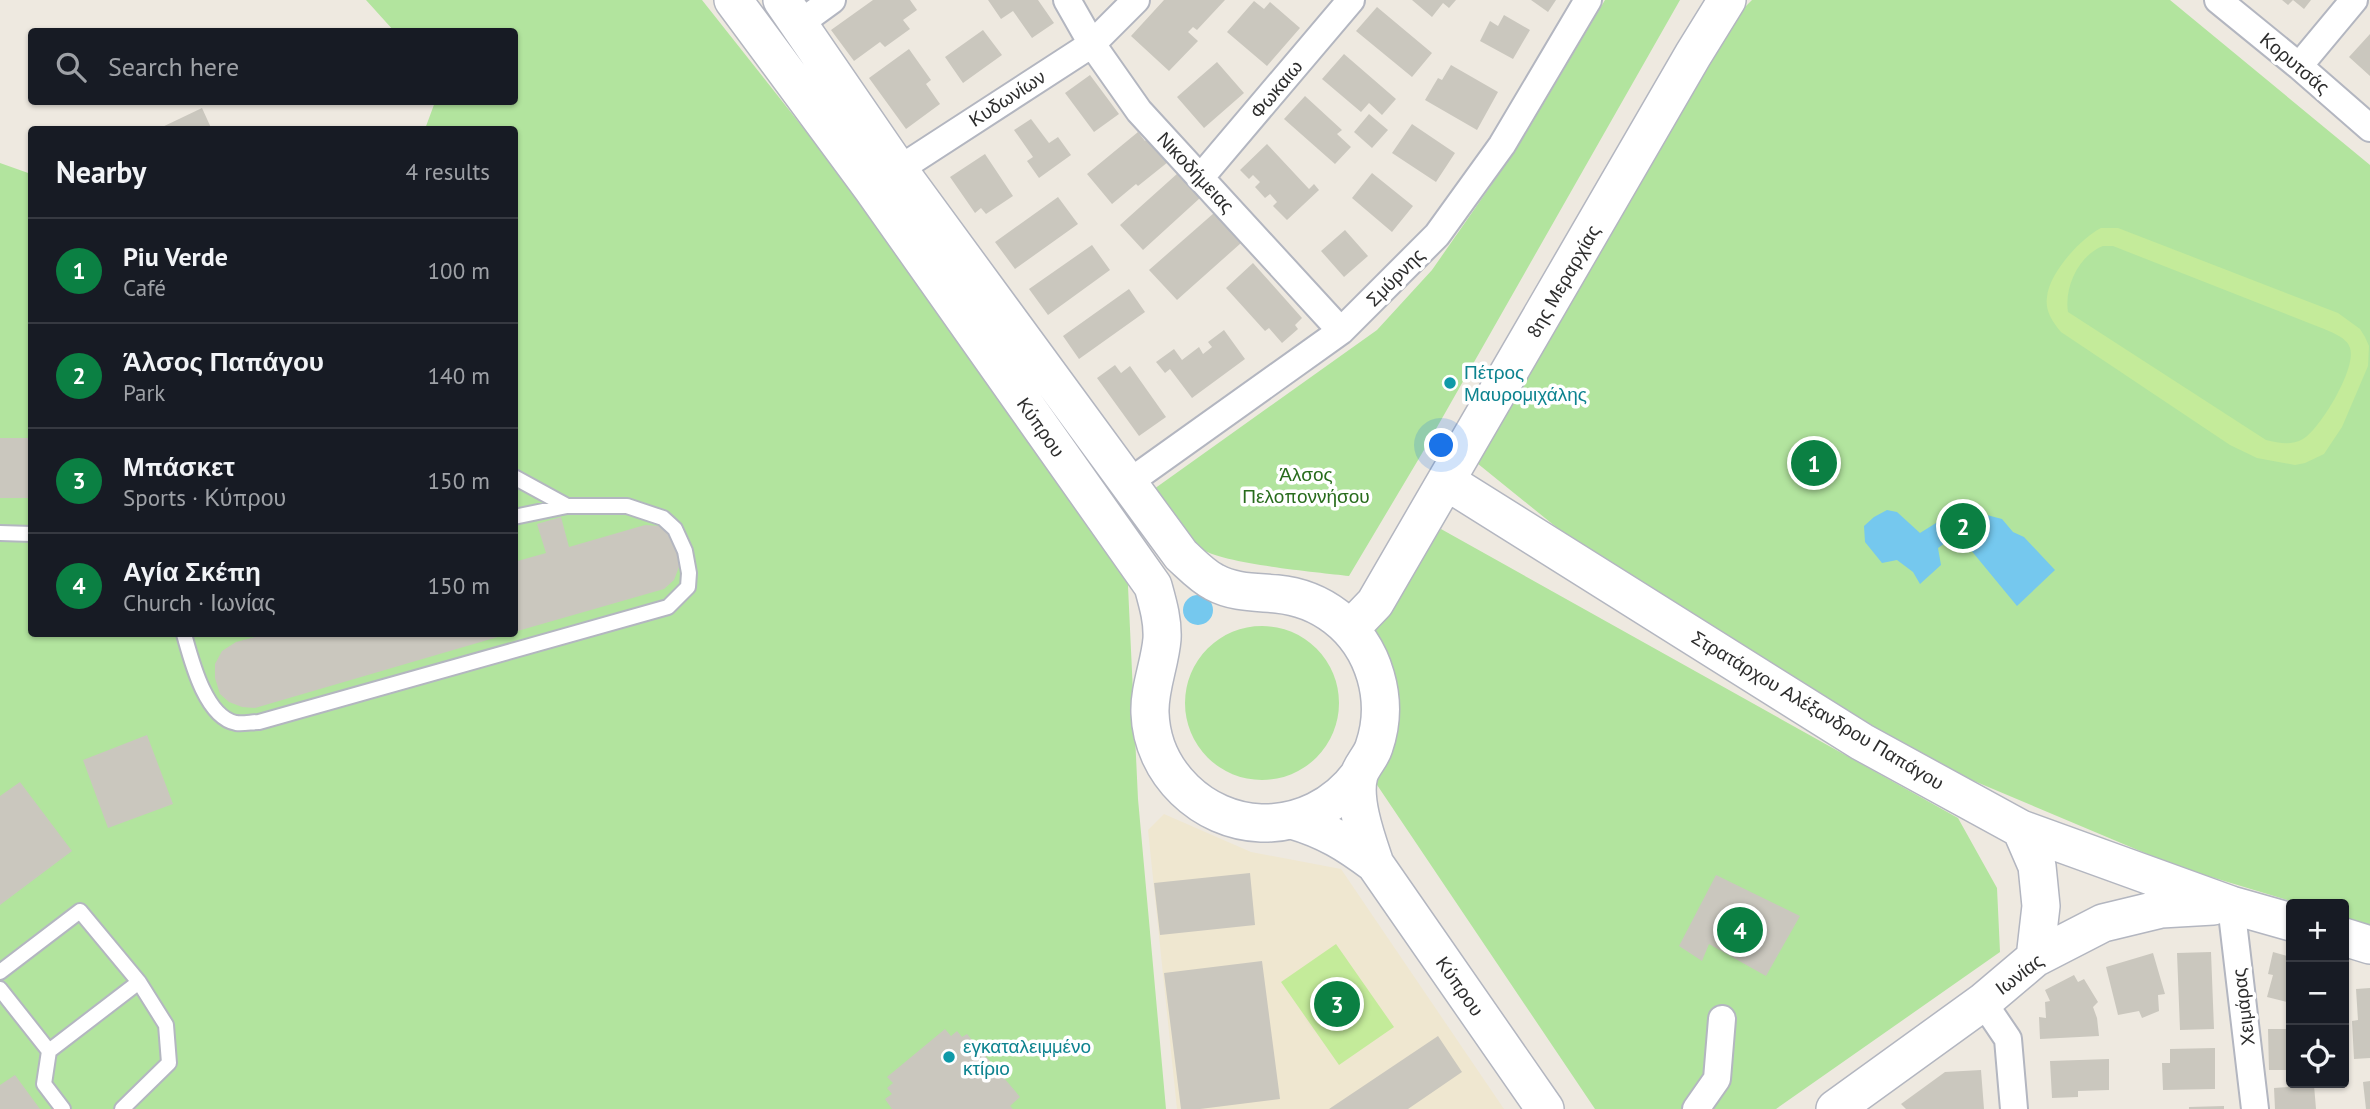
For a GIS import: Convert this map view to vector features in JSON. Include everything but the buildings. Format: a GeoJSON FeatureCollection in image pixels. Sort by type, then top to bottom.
{"type":"FeatureCollection","features":[{"type":"Feature","properties":{"kind":"street","name":"Κύπρου"},"geometry":{"type":"LineString","coordinates":[[733,0],[885,178],[1128,483],[1181,555],[1214,583],[1233,590],[1298,598],[1318,606],[1350,629],[1374,667],[1381,709],[1373,750],[1351,786],[1335,800],[1316,812],[1292,820],[1249,822],[1227,817],[1206,807],[1173,777],[1157,747],[1150,714],[1151,691],[1162,639],[1153,586],[885,178],[790,12]]}},
{"type":"Feature","properties":{"kind":"street"},"geometry":{"type":"LineString","coordinates":[[790,12],[832,0]]}},
{"type":"Feature","properties":{"kind":"street","name":"Νικοδήμειας"},"geometry":{"type":"LineString","coordinates":[[1067,0],[1092,44],[1139,111],[1341,331]]}},
{"type":"Feature","properties":{"kind":"street","name":"Κυδωνίων"},"geometry":{"type":"LineString","coordinates":[[885,178],[1092,44],[1136,0]]}},
{"type":"Feature","properties":{"kind":"street","name":"Φωκαιω"},"geometry":{"type":"LineString","coordinates":[[1200,177],[1351,0]]}},
{"type":"Feature","properties":{"kind":"street","name":"Σμύρνης"},"geometry":{"type":"LineString","coordinates":[[1128,483],[1341,331],[1437,235],[1502,145],[1588,0]]}},
{"type":"Feature","properties":{"kind":"street","name":"8ης Μεραρχίας"},"geometry":{"type":"LineString","coordinates":[[1350,629],[1375,603],[1727,0]]}},
{"type":"Feature","properties":{"kind":"street","name":"Κορυτσάς"},"geometry":{"type":"LineString","coordinates":[[2218,0],[2370,128]]}},
{"type":"Feature","properties":{"kind":"street"},"geometry":{"type":"LineString","coordinates":[[2299,66],[2354,0]]}},
{"type":"Feature","properties":{"kind":"street","name":"Στρατάρχου Αλέξανδρου Παπάγου"},"geometry":{"type":"LineString","coordinates":[[1446,481],[1863,742],[2021,829],[2231,905],[2286,921]]}},
{"type":"Feature","properties":{"kind":"street","name":"Κύπρου"},"geometry":{"type":"LineString","coordinates":[[1359,775],[1358,805],[1362,828],[1375,864],[1545,1109]]}},
{"type":"Feature","properties":{"kind":"street","name":"Κύπρου"},"geometry":{"type":"LineString","coordinates":[[1292,820],[1320,828],[1375,864]]}},
{"type":"Feature","properties":{"kind":"street"},"geometry":{"type":"LineString","coordinates":[[2021,829],[2037,866],[2041,906],[2035,958]]}},
{"type":"Feature","properties":{"kind":"street","name":"Ιωνίας"},"geometry":{"type":"LineString","coordinates":[[1835,1109],[1983,1002],[2035,958],[2103,923],[2161,909],[2231,905]]}},
{"type":"Feature","properties":{"kind":"street","name":"Χειμάρας"},"geometry":{"type":"LineString","coordinates":[[2231,905],[2255,1109]]}},
{"type":"Feature","properties":{"kind":"street"},"geometry":{"type":"LineString","coordinates":[[2349,939],[2370,945]]}},
{"type":"Feature","properties":{"kind":"street"},"geometry":{"type":"LineString","coordinates":[[1983,1002],[2008,1039],[2014,1109]]}},
{"type":"Feature","properties":{"kind":"street"},"geometry":{"type":"LineString","coordinates":[[1696,1109],[1717,1079],[1723,1019]]}},
{"type":"Feature","properties":{"kind":"lane"},"geometry":{"type":"LineString","coordinates":[[518,479],[567,506]]}},
{"type":"Feature","properties":{"kind":"lane"},"geometry":{"type":"LineString","coordinates":[[185,637],[197,678],[219,714],[235,723],[259,722],[668,607],[688,587],[689,573],[685,551],[676,528],[663,518],[628,506],[567,506],[518,516]]}},
{"type":"Feature","properties":{"kind":"lane"},"geometry":{"type":"LineString","coordinates":[[0,533],[28,534]]}},
{"type":"Feature","properties":{"kind":"lane"},"geometry":{"type":"LineString","coordinates":[[0,972],[80,911],[139,982],[166,1025],[169,1063],[122,1109]]}},
{"type":"Feature","properties":{"kind":"lane"},"geometry":{"type":"LineString","coordinates":[[48,1051],[139,982]]}},
{"type":"Feature","properties":{"kind":"lane"},"geometry":{"type":"LineString","coordinates":[[0,989],[48,1051],[44,1083],[62,1109]]}},
{"type":"Feature","properties":{"kind":"shaded area"},"geometry":{"type":"Polygon","coordinates":[[[1164,814],[1251,852],[1341,869],[1504,1109],[1177,1109],[1148,830],[1164,814]]]}},
{"type":"Feature","properties":{"kind":"green space"},"geometry":{"type":"Polygon","coordinates":[[[366,0],[702,0],[899,249],[1127,565],[1138,799],[1166,1109],[0,1109],[0,163],[28,173],[28,637],[518,637],[518,126],[426,126],[434,105],[518,105],[518,28],[391,28],[366,0]]]}},
{"type":"Feature","properties":{"kind":"green space","name":"Άλσος Πελοποννήσου"},"geometry":{"type":"Polygon","coordinates":[[[1605,0],[1680,0],[1424,450],[1349,576],[1248,563],[1211,554],[1200,548],[1180,528],[1154,489],[1377,330],[1432,270],[1517,148],[1605,0]]]}},
{"type":"Feature","properties":{"kind":"green space"},"geometry":{"type":"Polygon","coordinates":[[[1752,0],[2170,0],[2370,165],[2370,926],[2349,920],[2349,899],[2286,900],[2178,867],[1917,757],[1639,594],[1472,459],[1726,26],[1752,0]]]}},
{"type":"Feature","properties":{"kind":"green space"},"geometry":{"type":"Polygon","coordinates":[[[2101,228],[2118,228],[2338,313],[2360,329],[2369,346],[2368,366],[2342,427],[2324,454],[2295,465],[2257,458],[2230,445],[2061,332],[2048,311],[2049,288],[2067,257],[2101,228]],[[2113,246],[2094,250],[2080,264],[2068,292],[2068,312],[2266,440],[2294,443],[2310,433],[2343,383],[2351,357],[2350,348],[2345,341],[2328,330],[2113,246]]]}},
{"type":"Feature","properties":{"kind":"green space"},"geometry":{"type":"Polygon","coordinates":[[[1441,529],[1958,818],[1997,888],[2000,952],[1776,1109],[1595,1109],[1369,773],[1387,708],[1374,626],[1441,529]]]}},
{"type":"Feature","properties":{"kind":"green space"},"geometry":{"type":"Polygon","coordinates":[[[1262,626],[1292,632],[1317,648],[1333,673],[1339,703],[1333,733],[1317,758],[1292,774],[1262,780],[1232,774],[1207,758],[1191,733],[1185,703],[1191,673],[1207,648],[1232,632],[1262,626]]]}},
{"type":"Feature","properties":{"kind":"green space"},"geometry":{"type":"Polygon","coordinates":[[[1336,944],[1394,1027],[1339,1065],[1281,982],[1336,944]]]}},
{"type":"Feature","properties":{"kind":"water"},"geometry":{"type":"Polygon","coordinates":[[[1887,510],[1897,512],[1920,533],[1952,513],[1968,510],[2002,519],[2013,532],[2024,537],[2055,570],[2017,606],[1970,549],[1952,538],[1938,548],[1941,565],[1920,584],[1913,572],[1897,560],[1882,563],[1865,542],[1864,526],[1887,510]]]}},
{"type":"Feature","properties":{"kind":"water"},"geometry":{"type":"Polygon","coordinates":[[[1198,595],[1209,599],[1213,610],[1209,621],[1198,625],[1187,621],[1183,610],[1187,599],[1198,595]]]}},
{"type":"Feature","properties":{"kind":"place","name":"Πέτρος Μαυρομιχάλης"},"geometry":{"type":"Point","coordinates":[1450,383]}},
{"type":"Feature","properties":{"kind":"place","name":"Piu Verde"},"geometry":{"type":"Point","coordinates":[1814,463]}},
{"type":"Feature","properties":{"kind":"place","name":"Άλσος Παπάγου"},"geometry":{"type":"Point","coordinates":[1963,526]}},
{"type":"Feature","properties":{"kind":"place","name":"Αγία Σκέπη"},"geometry":{"type":"Point","coordinates":[1740,930]}},
{"type":"Feature","properties":{"kind":"place","name":"Μπάσκετ"},"geometry":{"type":"Point","coordinates":[1337,1004]}},
{"type":"Feature","properties":{"kind":"place","name":"εγκαταλειμμένο κτίριο"},"geometry":{"type":"Point","coordinates":[949,1057]}}]}
